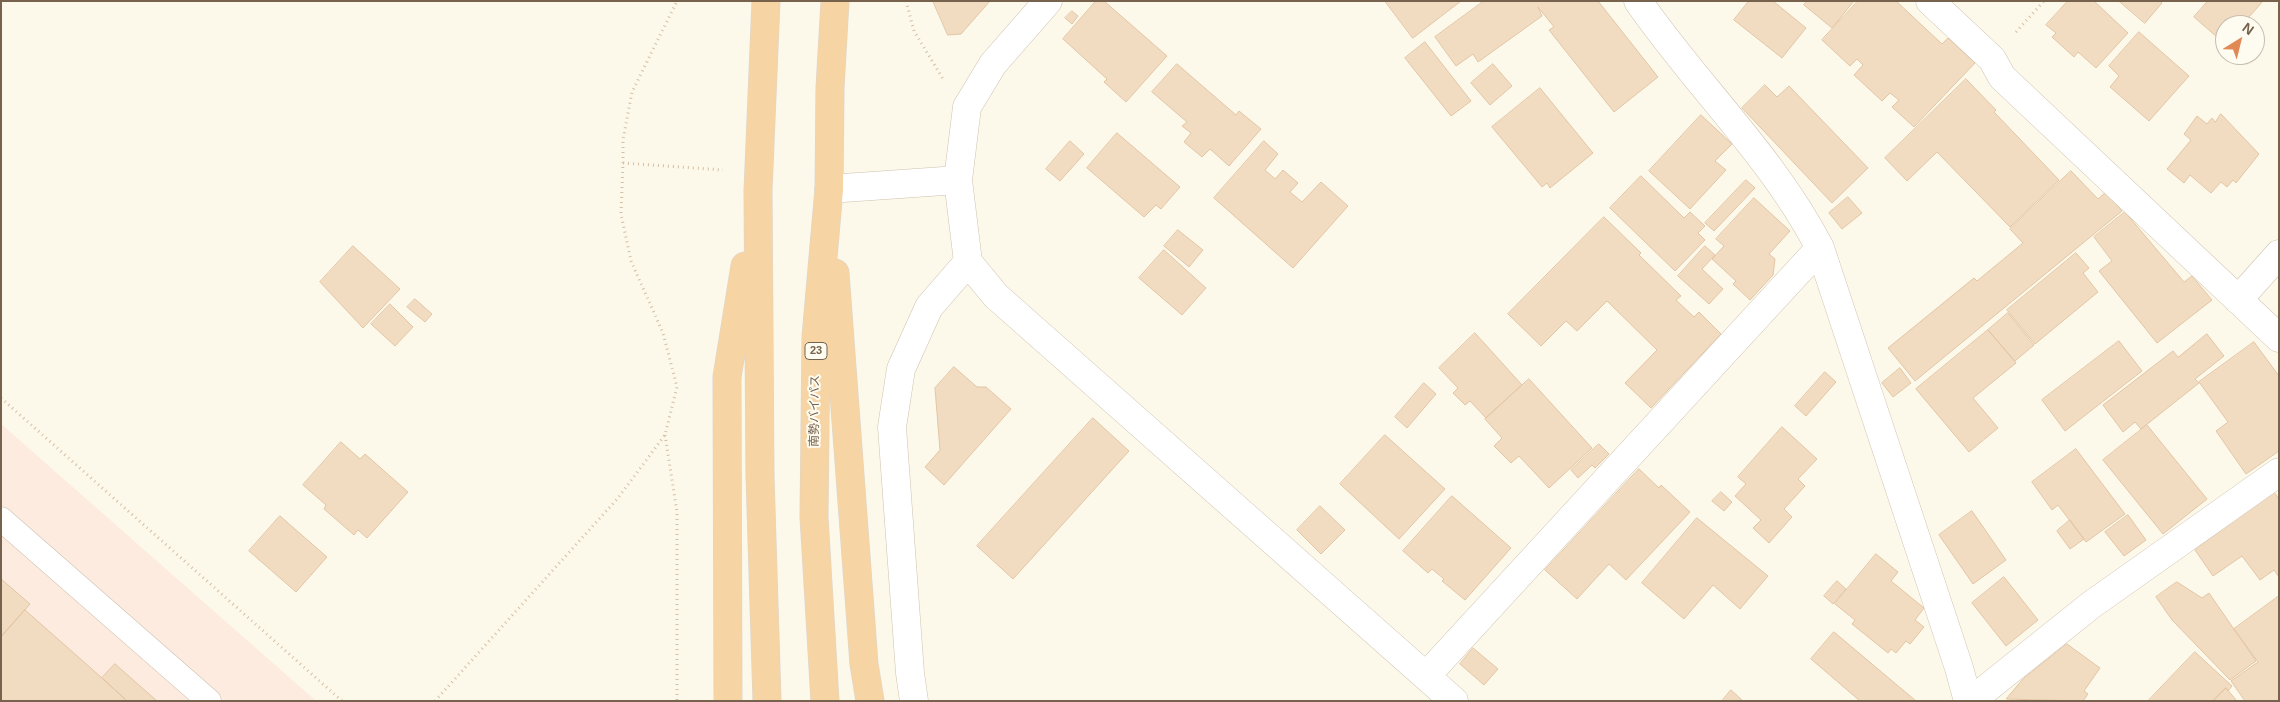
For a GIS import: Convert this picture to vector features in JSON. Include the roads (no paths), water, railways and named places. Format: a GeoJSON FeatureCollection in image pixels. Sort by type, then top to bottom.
{"type":"FeatureCollection","features":[{"type":"Feature","properties":{"kind":"highway"},"geometry":{"type":"LineString","coordinates":[[766,1],[758,182],[760,476],[767,701]]}},
{"type":"Feature","properties":{"kind":"highway","name":"南勢バイパス"},"geometry":{"type":"LineString","coordinates":[[825,701],[814,507],[816,337],[829,189],[830,88],[835,1]]}},
{"type":"Feature","properties":{"kind":"highway"},"geometry":{"type":"LineString","coordinates":[[728,701],[727,377],[758,182]]}},
{"type":"Feature","properties":{"kind":"highway"},"geometry":{"type":"LineString","coordinates":[[829,189],[864,664],[870,701]]}},
{"type":"Feature","properties":{"kind":"street"},"geometry":{"type":"LineString","coordinates":[[1048,1],[993,64],[967,107],[958,180],[968,262],[996,296],[1454,701]]}},
{"type":"Feature","properties":{"kind":"street"},"geometry":{"type":"LineString","coordinates":[[1638,1],[1665,40],[1762,157],[1811,231],[1820,248],[1969,701],[2091,605],[2279,472]]}},
{"type":"Feature","properties":{"kind":"street"},"geometry":{"type":"LineString","coordinates":[[1930,1],[1992,59],[2002,77],[2279,338]]}},
{"type":"Feature","properties":{"kind":"street"},"geometry":{"type":"LineString","coordinates":[[829,189],[958,180]]}},
{"type":"Feature","properties":{"kind":"street"},"geometry":{"type":"LineString","coordinates":[[1426,676],[1820,248]]}},
{"type":"Feature","properties":{"kind":"street"},"geometry":{"type":"LineString","coordinates":[[2238,300],[2279,254]]}},
{"type":"Feature","properties":{"kind":"street"},"geometry":{"type":"LineString","coordinates":[[914,701],[910,673],[892,427],[901,369],[929,306],[968,262]]}},
{"type":"Feature","properties":{"kind":"lane"},"geometry":{"type":"LineString","coordinates":[[1,519],[209,701]]}}]}
